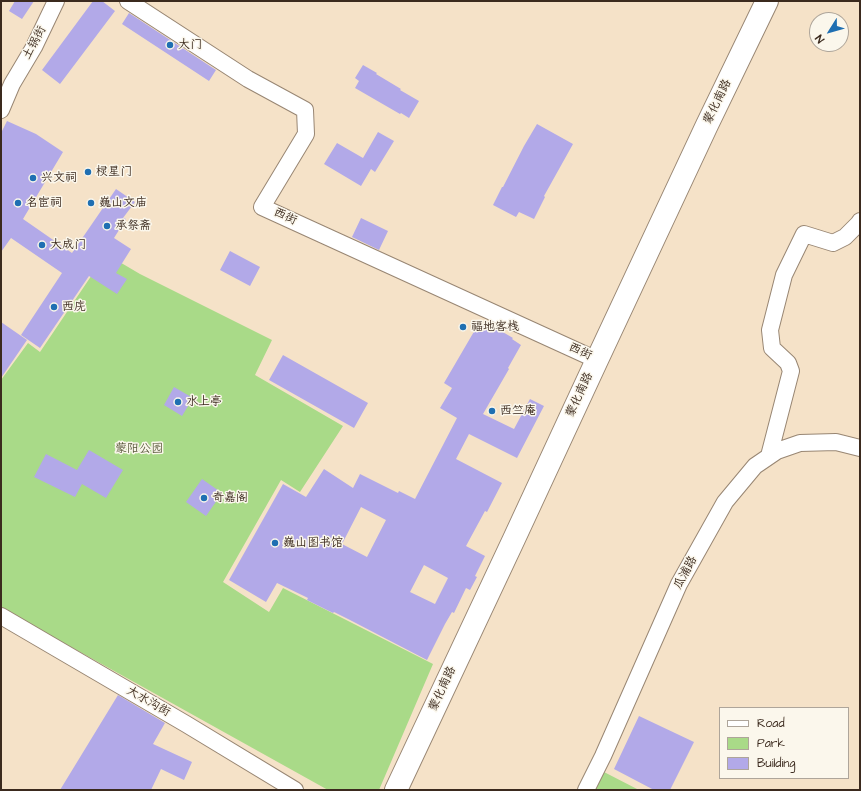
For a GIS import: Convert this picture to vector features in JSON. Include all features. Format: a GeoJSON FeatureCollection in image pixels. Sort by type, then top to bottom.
{"type":"FeatureCollection","features":[{"type":"Feature","properties":{"kind":"main road","name":"蒙化南路"},"geometry":{"type":"LineString","coordinates":[[396,790],[704,132],[767,1]]}},
{"type":"Feature","properties":{"kind":"street","name":"土锅街"},"geometry":{"type":"LineString","coordinates":[[1,110],[7,82],[34,47],[56,1]]}},
{"type":"Feature","properties":{"kind":"street","name":"西街"},"geometry":{"type":"LineString","coordinates":[[128,1],[248,79],[305,110],[306,134],[262,207],[597,360]]}},
{"type":"Feature","properties":{"kind":"street"},"geometry":{"type":"LineString","coordinates":[[769,456],[791,371],[788,363],[772,348],[770,330],[784,275],[804,234],[833,242],[845,237],[859,224],[860,221]]}},
{"type":"Feature","properties":{"kind":"street","name":"瓜浦路"},"geometry":{"type":"LineString","coordinates":[[586,790],[603,756],[679,584],[726,502],[755,466],[777,451],[800,443],[836,442],[860,448]]}},
{"type":"Feature","properties":{"kind":"street","name":"大水沟街"},"geometry":{"type":"LineString","coordinates":[[1,616],[295,790]]}},
{"type":"Feature","properties":{"kind":"green space","name":"蒙阳公园"},"geometry":{"type":"Polygon","coordinates":[[[106,254],[140,274],[272,340],[255,375],[343,426],[300,492],[281,480],[223,582],[269,612],[283,588],[433,664],[379,790],[328,790],[1,608],[1,380],[28,343],[40,352],[106,254]]]}},
{"type":"Feature","properties":{"kind":"green space"},"geometry":{"type":"Polygon","coordinates":[[[604,772],[639,790],[594,790],[604,772]]]}},
{"type":"Feature","properties":{"kind":"building"},"geometry":{"type":"Polygon","coordinates":[[[15,1],[34,1],[22,19],[9,11],[15,1]]]}},
{"type":"Feature","properties":{"kind":"building"},"geometry":{"type":"Polygon","coordinates":[[[93,1],[102,1],[115,11],[60,84],[42,70],[93,1]]]}},
{"type":"Feature","properties":{"kind":"building"},"geometry":{"type":"Polygon","coordinates":[[[129,13],[216,70],[209,81],[122,24],[129,13]]]}},
{"type":"Feature","properties":{"kind":"building"},"geometry":{"type":"Polygon","coordinates":[[[363,65],[419,101],[409,118],[355,88],[359,81],[355,78],[363,65]]]}},
{"type":"Feature","properties":{"kind":"building"},"geometry":{"type":"Polygon","coordinates":[[[7,121],[36,134],[63,152],[23,219],[72,253],[116,189],[135,202],[123,218],[126,219],[114,238],[131,249],[116,273],[127,279],[117,294],[89,276],[40,348],[21,335],[62,273],[11,238],[1,252],[1,133],[7,121]]]}},
{"type":"Feature","properties":{"kind":"building"},"geometry":{"type":"Polygon","coordinates":[[[537,124],[573,144],[544,196],[545,197],[534,219],[519,212],[516,217],[493,205],[537,124]]]}},
{"type":"Feature","properties":{"kind":"building"},"geometry":{"type":"Polygon","coordinates":[[[378,132],[394,141],[375,172],[371,169],[361,186],[324,164],[337,143],[363,158],[378,132]]]}},
{"type":"Feature","properties":{"kind":"building"},"geometry":{"type":"Polygon","coordinates":[[[361,218],[388,231],[379,250],[352,237],[361,218]]]}},
{"type":"Feature","properties":{"kind":"building"},"geometry":{"type":"Polygon","coordinates":[[[230,251],[260,267],[250,286],[220,270],[230,251]]]}},
{"type":"Feature","properties":{"kind":"building"},"geometry":{"type":"Polygon","coordinates":[[[1,322],[27,340],[1,378],[1,322]]]}},
{"type":"Feature","properties":{"kind":"building"},"geometry":{"type":"Polygon","coordinates":[[[479,323],[487,328],[489,324],[513,338],[512,339],[521,345],[483,414],[514,429],[530,399],[544,406],[517,458],[469,434],[456,459],[502,483],[487,512],[485,511],[466,546],[485,556],[475,576],[477,577],[470,590],[466,588],[454,613],[452,612],[445,624],[427,660],[334,612],[333,613],[307,600],[308,598],[277,583],[266,602],[229,580],[283,484],[306,497],[324,469],[353,488],[360,474],[398,493],[399,491],[415,499],[457,418],[440,408],[452,388],[444,383],[479,323]],[[361,507],[342,544],[367,557],[386,520],[361,507]],[[424,565],[410,592],[435,604],[448,578],[424,565]]]}},
{"type":"Feature","properties":{"kind":"building"},"geometry":{"type":"Polygon","coordinates":[[[283,355],[368,403],[354,428],[269,380],[283,355]]]}},
{"type":"Feature","properties":{"kind":"building","name":"水上亭"},"geometry":{"type":"Polygon","coordinates":[[[174,387],[193,398],[182,416],[164,405],[174,387]]]}},
{"type":"Feature","properties":{"kind":"building"},"geometry":{"type":"Polygon","coordinates":[[[89,450],[123,470],[106,498],[82,484],[75,497],[34,477],[46,454],[77,470],[89,450]]]}},
{"type":"Feature","properties":{"kind":"building","name":"奇嘉阁"},"geometry":{"type":"Polygon","coordinates":[[[202,479],[222,493],[206,516],[186,502],[202,479]]]}},
{"type":"Feature","properties":{"kind":"building"},"geometry":{"type":"Polygon","coordinates":[[[118,695],[165,723],[153,744],[192,762],[184,780],[161,769],[151,790],[60,790],[118,695]]]}},
{"type":"Feature","properties":{"kind":"building"},"geometry":{"type":"Polygon","coordinates":[[[639,716],[694,742],[670,790],[654,790],[614,769],[639,716]]]}},
{"type":"Feature","properties":{"kind":"place","name":"大门"},"geometry":{"type":"Point","coordinates":[170,45]}},
{"type":"Feature","properties":{"kind":"place","name":"棂星门"},"geometry":{"type":"Point","coordinates":[88,172]}},
{"type":"Feature","properties":{"kind":"place","name":"兴文祠"},"geometry":{"type":"Point","coordinates":[33,178]}},
{"type":"Feature","properties":{"kind":"place","name":"名宦祠"},"geometry":{"type":"Point","coordinates":[18,203]}},
{"type":"Feature","properties":{"kind":"place","name":"巍山文庙"},"geometry":{"type":"Point","coordinates":[91,203]}},
{"type":"Feature","properties":{"kind":"place","name":"承祭斋"},"geometry":{"type":"Point","coordinates":[107,226]}},
{"type":"Feature","properties":{"kind":"place","name":"大成门"},"geometry":{"type":"Point","coordinates":[42,245]}},
{"type":"Feature","properties":{"kind":"place","name":"西庑"},"geometry":{"type":"Point","coordinates":[54,307]}},
{"type":"Feature","properties":{"kind":"place","name":"福地客栈"},"geometry":{"type":"Point","coordinates":[463,327]}},
{"type":"Feature","properties":{"kind":"place","name":"水上亭"},"geometry":{"type":"Point","coordinates":[178,402]}},
{"type":"Feature","properties":{"kind":"place","name":"西竺庵"},"geometry":{"type":"Point","coordinates":[492,411]}},
{"type":"Feature","properties":{"kind":"place","name":"奇嘉阁"},"geometry":{"type":"Point","coordinates":[204,498]}},
{"type":"Feature","properties":{"kind":"place","name":"巍山图书馆"},"geometry":{"type":"Point","coordinates":[275,543]}}]}
